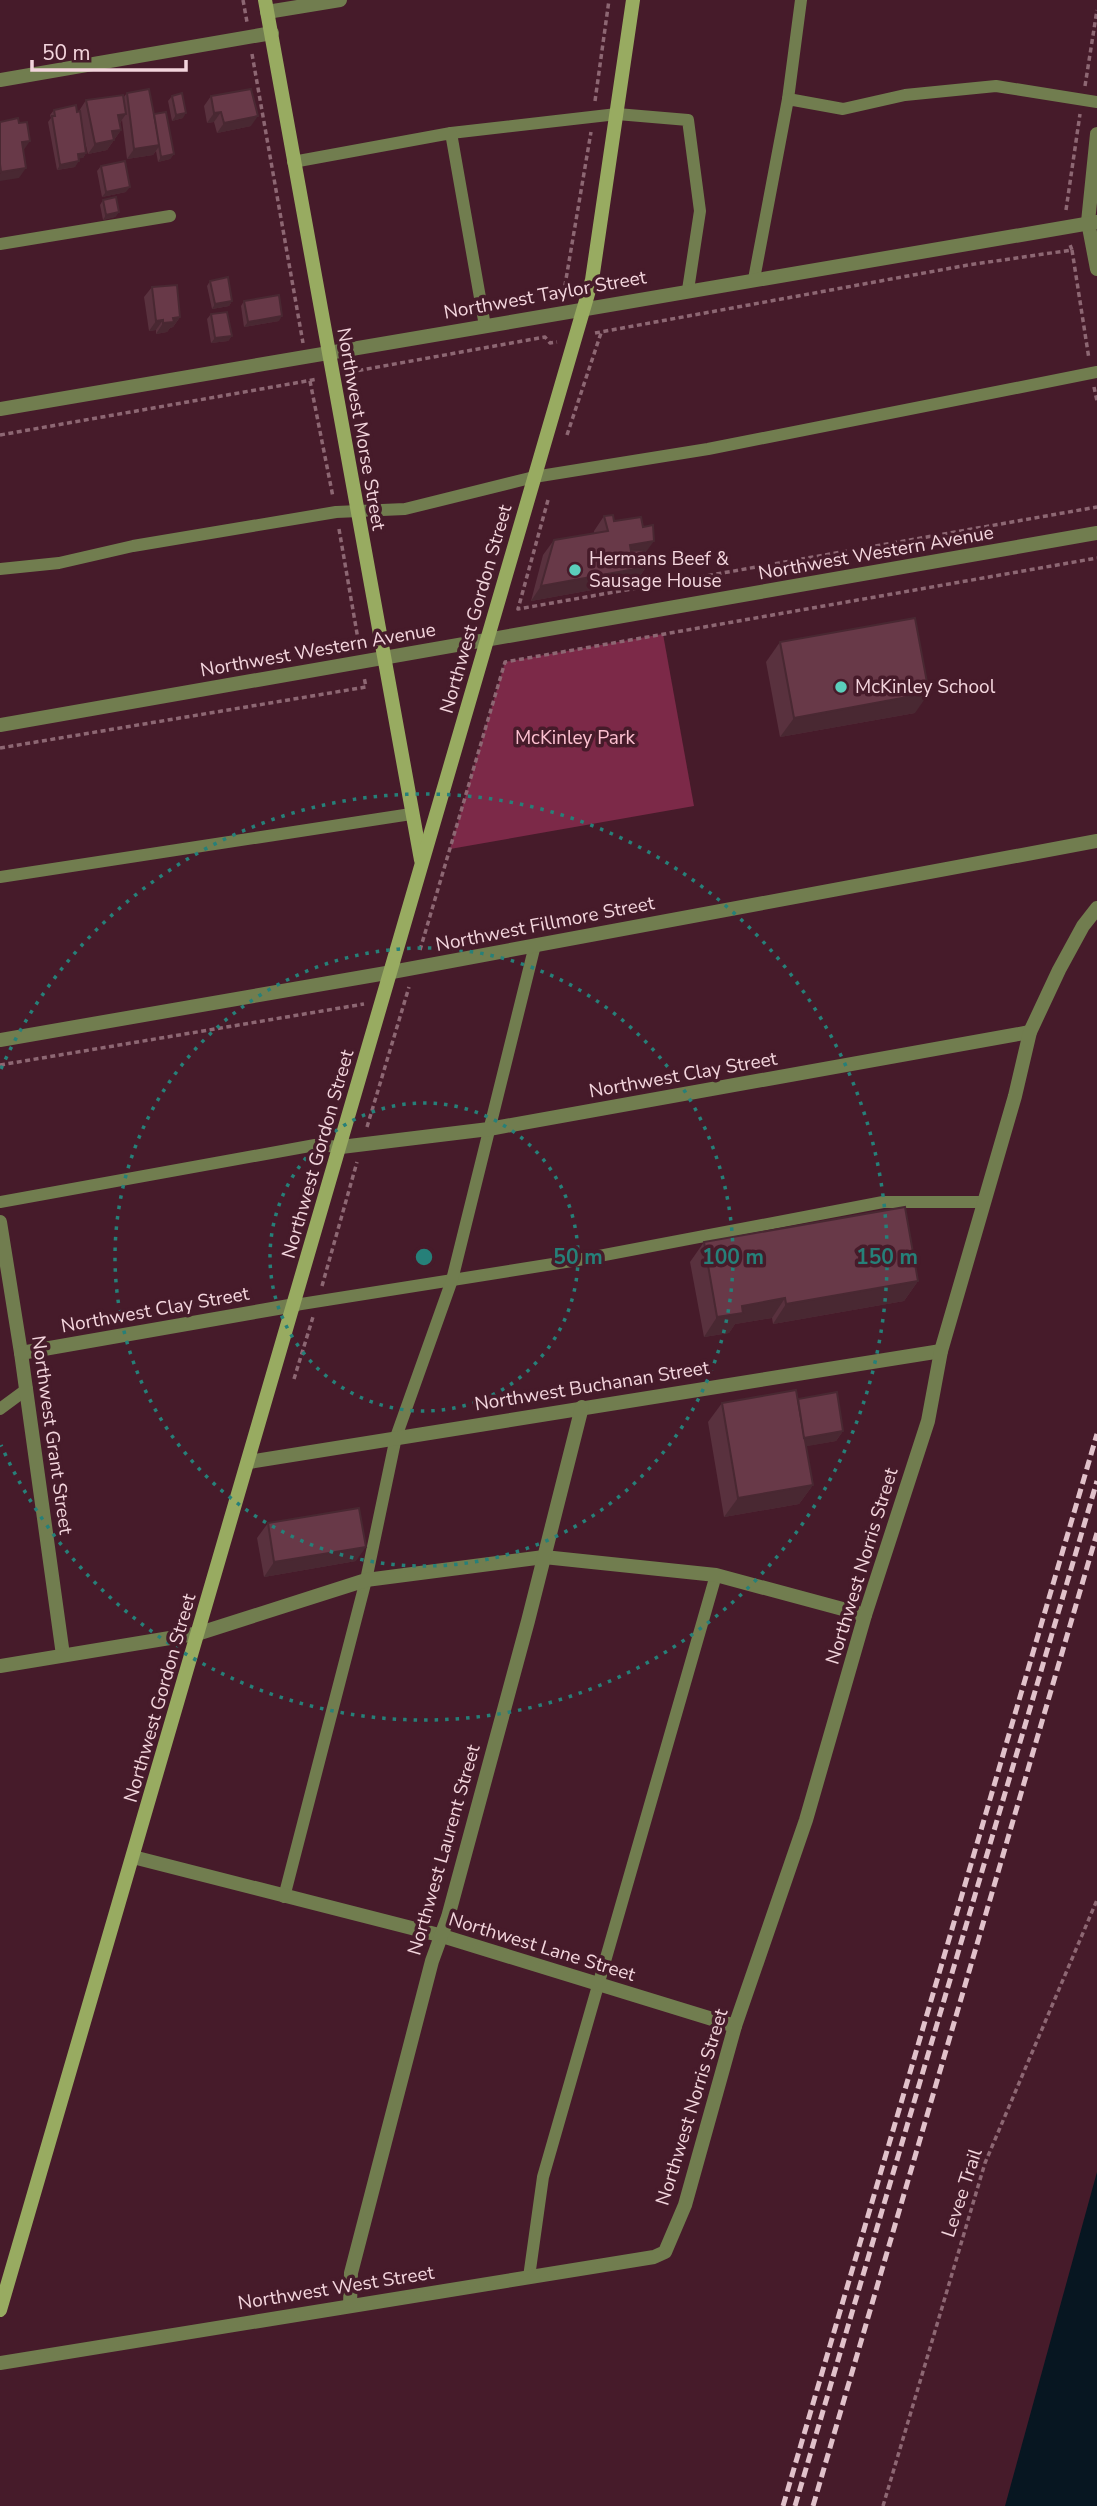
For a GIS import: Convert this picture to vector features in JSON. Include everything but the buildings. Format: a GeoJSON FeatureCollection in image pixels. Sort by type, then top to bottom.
{"type":"FeatureCollection","features":[{"type":"Feature","properties":{"kind":"main road","name":"Northwest Gordon Street"},"geometry":{"type":"LineString","coordinates":[[0,2310],[200,1633],[592,280],[633,0]]}},
{"type":"Feature","properties":{"kind":"main road","name":"Northwest Morse Street"},"geometry":{"type":"LineString","coordinates":[[266,6],[421,864]]}},
{"type":"Feature","properties":{"kind":"street"},"geometry":{"type":"LineString","coordinates":[[266,6],[340,0]]}},
{"type":"Feature","properties":{"kind":"street"},"geometry":{"type":"LineString","coordinates":[[0,80],[272,33]]}},
{"type":"Feature","properties":{"kind":"street"},"geometry":{"type":"LineString","coordinates":[[1097,134],[1093,222],[1097,269]]}},
{"type":"Feature","properties":{"kind":"street","name":"Northwest Taylor Street"},"geometry":{"type":"LineString","coordinates":[[0,409],[1093,222]]}},
{"type":"Feature","properties":{"kind":"street","name":"Northwest Western Avenue"},"geometry":{"type":"LineString","coordinates":[[0,725],[1097,533]]}},
{"type":"Feature","properties":{"kind":"street","name":"Northwest Fillmore Street"},"geometry":{"type":"LineString","coordinates":[[0,1040],[415,968],[1097,841]]}},
{"type":"Feature","properties":{"kind":"street","name":"Northwest Norris Street"},"geometry":{"type":"LineString","coordinates":[[670,2241],[685,2205],[735,2026],[806,1820],[865,1615],[928,1421],[941,1351],[1030,1032],[1059,970],[1083,926],[1097,908]]}},
{"type":"Feature","properties":{"kind":"street","name":"Northwest Clay Street"},"geometry":{"type":"LineString","coordinates":[[341,1147],[489,1129],[1030,1032]]}},
{"type":"Feature","properties":{"kind":"street","name":"Northwest Grant Street"},"geometry":{"type":"LineString","coordinates":[[0,1222],[22,1353],[63,1654]]}},
{"type":"Feature","properties":{"kind":"street","name":"Northwest Clay Street"},"geometry":{"type":"LineString","coordinates":[[22,1353],[295,1306]]}},
{"type":"Feature","properties":{"kind":"street","name":"Northwest Buchanan Street"},"geometry":{"type":"LineString","coordinates":[[249,1462],[941,1351]]}},
{"type":"Feature","properties":{"kind":"street","name":"Northwest Laurent Street"},"geometry":{"type":"LineString","coordinates":[[350,2305],[351,2273],[582,1407]]}},
{"type":"Feature","properties":{"kind":"street"},"geometry":{"type":"LineString","coordinates":[[0,1666],[200,1633],[366,1580],[544,1557],[716,1575],[865,1615]]}},
{"type":"Feature","properties":{"kind":"street","name":"Northwest Lane Street"},"geometry":{"type":"LineString","coordinates":[[133,1857],[439,1935],[735,2026]]}},
{"type":"Feature","properties":{"kind":"street","name":"Northwest West Street"},"geometry":{"type":"LineString","coordinates":[[0,2364],[653,2257],[665,2252],[670,2241]]}},
{"type":"Feature","properties":{"kind":"lane"},"geometry":{"type":"LineString","coordinates":[[754,279],[788,99],[801,0]]}},
{"type":"Feature","properties":{"kind":"lane"},"geometry":{"type":"LineString","coordinates":[[788,99],[844,109],[905,95],[996,86],[1097,102]]}},
{"type":"Feature","properties":{"kind":"lane"},"geometry":{"type":"LineString","coordinates":[[293,162],[451,133],[593,116],[617,114],[688,120],[700,211],[688,290]]}},
{"type":"Feature","properties":{"kind":"lane"},"geometry":{"type":"LineString","coordinates":[[451,133],[485,326]]}},
{"type":"Feature","properties":{"kind":"lane"},"geometry":{"type":"LineString","coordinates":[[0,244],[170,216]]}},
{"type":"Feature","properties":{"kind":"lane"},"geometry":{"type":"LineString","coordinates":[[0,569],[59,563],[133,546],[336,512],[405,509],[534,477],[722,446],[1094,373]]}},
{"type":"Feature","properties":{"kind":"lane"},"geometry":{"type":"LineString","coordinates":[[0,877],[411,814]]}},
{"type":"Feature","properties":{"kind":"lane"},"geometry":{"type":"LineString","coordinates":[[284,1897],[366,1580],[396,1437],[452,1280],[535,946]]}},
{"type":"Feature","properties":{"kind":"lane"},"geometry":{"type":"LineString","coordinates":[[0,1202],[315,1145],[341,1147]]}},
{"type":"Feature","properties":{"kind":"lane"},"geometry":{"type":"LineString","coordinates":[[295,1306],[883,1202],[984,1202]]}},
{"type":"Feature","properties":{"kind":"lane"},"geometry":{"type":"LineString","coordinates":[[0,1409],[27,1389]]}},
{"type":"Feature","properties":{"kind":"lane"},"geometry":{"type":"LineString","coordinates":[[529,2277],[543,2177],[716,1575]]}},
{"type":"Feature","properties":{"kind":"path"},"geometry":{"type":"LineString","coordinates":[[0,748],[366,687],[243,0]]}},
{"type":"Feature","properties":{"kind":"path"},"geometry":{"type":"LineString","coordinates":[[0,435],[545,337],[554,295],[564,291],[609,0]]}},
{"type":"Feature","properties":{"kind":"path"},"geometry":{"type":"LineString","coordinates":[[1072,250],[1097,401]]}},
{"type":"Feature","properties":{"kind":"path"},"geometry":{"type":"LineString","coordinates":[[518,609],[1097,507]]}},
{"type":"Feature","properties":{"kind":"path"},"geometry":{"type":"LineString","coordinates":[[294,1379],[505,662],[1097,558]]}},
{"type":"Feature","properties":{"kind":"path"},"geometry":{"type":"LineString","coordinates":[[0,1065],[405,999]]}},
{"type":"Feature","properties":{"kind":"path","name":"Levee Trail"},"geometry":{"type":"LineString","coordinates":[[883,2506],[985,2163],[1097,1900]]}},
{"type":"Feature","properties":{"kind":"green space","name":"McKinley Park"},"geometry":{"type":"Polygon","coordinates":[[[663,634],[694,806],[450,849],[505,662],[663,634]]]}},
{"type":"Feature","properties":{"kind":"water"},"geometry":{"type":"Polygon","coordinates":[[[1097,2172],[1097,2506],[1005,2506],[1097,2172]]]}},
{"type":"Feature","properties":{"kind":"railway"},"geometry":{"type":"LineString","coordinates":[[783,2506],[1097,1434]]}},
{"type":"Feature","properties":{"kind":"railway"},"geometry":{"type":"LineString","coordinates":[[795,2506],[1097,1481]]}},
{"type":"Feature","properties":{"kind":"railway"},"geometry":{"type":"LineString","coordinates":[[813,2506],[1097,1533]]}},
{"type":"Feature","properties":{"kind":"place","name":"Hermans Beef & Sausage House"},"geometry":{"type":"Point","coordinates":[575,570]}},
{"type":"Feature","properties":{"kind":"place","name":"McKinley School"},"geometry":{"type":"Point","coordinates":[841,687]}}]}
